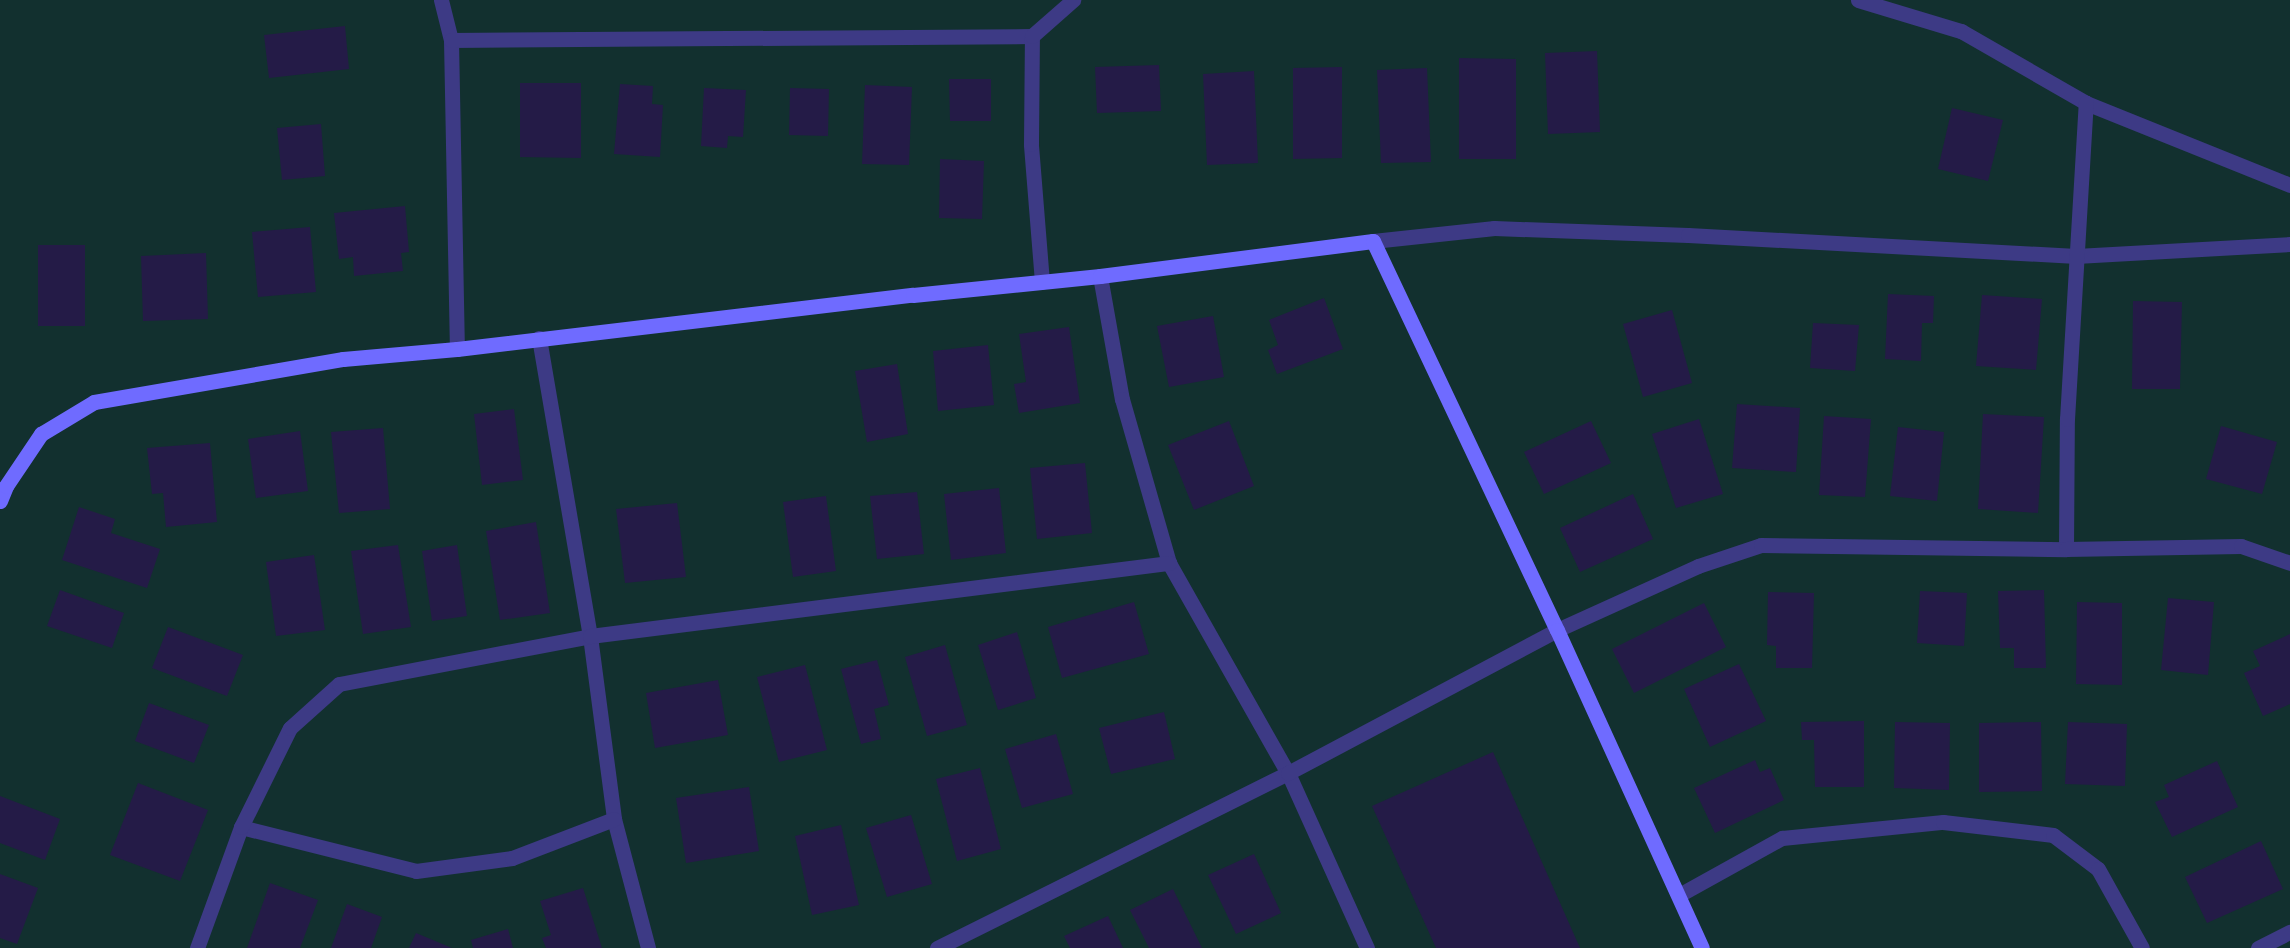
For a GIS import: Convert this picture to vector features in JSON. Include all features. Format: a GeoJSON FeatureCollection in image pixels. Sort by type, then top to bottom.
{"type":"FeatureCollection","features":[{"type":"Feature","properties":{"kind":"street"},"geometry":{"type":"LineString","coordinates":[[441,0],[452,40],[457,349]]}},
{"type":"Feature","properties":{"kind":"street"},"geometry":{"type":"LineString","coordinates":[[452,40],[1032,36],[1073,0]]}},
{"type":"Feature","properties":{"kind":"street"},"geometry":{"type":"LineString","coordinates":[[1860,0],[1961,31],[2086,104],[2290,185]]}},
{"type":"Feature","properties":{"kind":"street"},"geometry":{"type":"LineString","coordinates":[[1032,36],[1031,144],[1042,282]]}},
{"type":"Feature","properties":{"kind":"street"},"geometry":{"type":"LineString","coordinates":[[2067,549],[2067,419],[2086,104]]}},
{"type":"Feature","properties":{"kind":"street"},"geometry":{"type":"LineString","coordinates":[[0,501],[6,486],[41,434],[94,402],[343,359],[457,349],[1100,276],[1494,228],[1688,235],[2076,256],[2290,244]]}},
{"type":"Feature","properties":{"kind":"street"},"geometry":{"type":"LineString","coordinates":[[1373,242],[1557,630],[1702,948]]}},
{"type":"Feature","properties":{"kind":"street"},"geometry":{"type":"LineString","coordinates":[[1100,276],[1122,399],[1169,563],[1288,773],[1366,948]]}},
{"type":"Feature","properties":{"kind":"street"},"geometry":{"type":"LineString","coordinates":[[539,338],[590,636],[614,819],[648,948]]}},
{"type":"Feature","properties":{"kind":"street"},"geometry":{"type":"LineString","coordinates":[[937,948],[1288,773],[1557,630],[1698,566],[1761,545],[2067,549],[2241,546],[2290,563]]}},
{"type":"Feature","properties":{"kind":"street"},"geometry":{"type":"LineString","coordinates":[[197,948],[241,827],[290,728],[339,684],[590,636],[1169,563]]}},
{"type":"Feature","properties":{"kind":"street"},"geometry":{"type":"LineString","coordinates":[[241,827],[416,871],[512,858],[614,819]]}},
{"type":"Feature","properties":{"kind":"street"},"geometry":{"type":"LineString","coordinates":[[1678,895],[1782,838],[1943,822],[2053,835],[2098,869],[2142,948]]}},
{"type":"Feature","properties":{"kind":"street"},"geometry":{"type":"LineString","coordinates":[[2258,948],[2290,932]]}},
{"type":"Feature","properties":{"kind":"green space"},"geometry":{"type":"Polygon","coordinates":[[[0,0],[2290,0],[2290,948],[0,948],[0,0]]]}},
{"type":"Feature","properties":{"kind":"building"},"geometry":{"type":"Polygon","coordinates":[[[345,26],[349,69],[269,78],[264,35],[345,26]]]}},
{"type":"Feature","properties":{"kind":"building"},"geometry":{"type":"Polygon","coordinates":[[[1597,51],[1600,132],[1548,134],[1545,53],[1597,51]]]}},
{"type":"Feature","properties":{"kind":"building"},"geometry":{"type":"Polygon","coordinates":[[[1459,58],[1516,59],[1516,159],[1459,159],[1459,58]]]}},
{"type":"Feature","properties":{"kind":"building"},"geometry":{"type":"Polygon","coordinates":[[[1159,65],[1161,111],[1097,113],[1095,67],[1159,65]]]}},
{"type":"Feature","properties":{"kind":"building"},"geometry":{"type":"Polygon","coordinates":[[[1342,67],[1342,158],[1293,159],[1293,68],[1342,67]]]}},
{"type":"Feature","properties":{"kind":"building"},"geometry":{"type":"Polygon","coordinates":[[[1427,68],[1431,162],[1381,163],[1377,70],[1427,68]]]}},
{"type":"Feature","properties":{"kind":"building"},"geometry":{"type":"Polygon","coordinates":[[[1254,71],[1258,163],[1207,165],[1203,74],[1254,71]]]}},
{"type":"Feature","properties":{"kind":"building"},"geometry":{"type":"Polygon","coordinates":[[[949,79],[991,79],[991,121],[950,121],[949,79]]]}},
{"type":"Feature","properties":{"kind":"building"},"geometry":{"type":"Polygon","coordinates":[[[520,83],[581,83],[581,158],[520,157],[520,83]]]}},
{"type":"Feature","properties":{"kind":"building"},"geometry":{"type":"Polygon","coordinates":[[[620,84],[653,86],[652,104],[663,105],[660,157],[614,154],[620,84]]]}},
{"type":"Feature","properties":{"kind":"building"},"geometry":{"type":"Polygon","coordinates":[[[865,85],[912,87],[909,165],[862,164],[865,85]]]}},
{"type":"Feature","properties":{"kind":"building"},"geometry":{"type":"Polygon","coordinates":[[[704,88],[746,90],[743,137],[728,136],[727,148],[701,146],[704,88]]]}},
{"type":"Feature","properties":{"kind":"building"},"geometry":{"type":"Polygon","coordinates":[[[790,88],[829,89],[828,136],[789,135],[790,88]]]}},
{"type":"Feature","properties":{"kind":"building"},"geometry":{"type":"Polygon","coordinates":[[[1952,108],[2003,120],[1988,181],[1938,169],[1952,108]]]}},
{"type":"Feature","properties":{"kind":"building"},"geometry":{"type":"Polygon","coordinates":[[[321,124],[325,176],[282,180],[277,128],[321,124]]]}},
{"type":"Feature","properties":{"kind":"building"},"geometry":{"type":"Polygon","coordinates":[[[940,159],[984,161],[982,219],[939,218],[940,159]]]}},
{"type":"Feature","properties":{"kind":"building"},"geometry":{"type":"Polygon","coordinates":[[[405,206],[409,252],[401,253],[403,271],[354,276],[353,257],[339,259],[334,213],[405,206]]]}},
{"type":"Feature","properties":{"kind":"building"},"geometry":{"type":"Polygon","coordinates":[[[310,227],[316,292],[258,297],[252,232],[310,227]]]}},
{"type":"Feature","properties":{"kind":"building"},"geometry":{"type":"Polygon","coordinates":[[[38,245],[85,245],[85,326],[38,326],[38,245]]]}},
{"type":"Feature","properties":{"kind":"building"},"geometry":{"type":"Polygon","coordinates":[[[206,253],[208,319],[143,321],[141,256],[206,253]]]}},
{"type":"Feature","properties":{"kind":"building"},"geometry":{"type":"Polygon","coordinates":[[[1888,294],[1934,296],[1933,323],[1922,323],[1921,361],[1885,359],[1888,294]]]}},
{"type":"Feature","properties":{"kind":"building"},"geometry":{"type":"Polygon","coordinates":[[[1982,295],[2042,299],[2036,370],[1976,366],[1982,295]]]}},
{"type":"Feature","properties":{"kind":"building"},"geometry":{"type":"Polygon","coordinates":[[[1324,298],[1343,349],[1277,374],[1268,350],[1278,345],[1269,320],[1324,298]]]}},
{"type":"Feature","properties":{"kind":"building"},"geometry":{"type":"Polygon","coordinates":[[[2133,301],[2182,302],[2180,389],[2132,389],[2133,301]]]}},
{"type":"Feature","properties":{"kind":"building"},"geometry":{"type":"Polygon","coordinates":[[[1672,310],[1692,383],[1643,397],[1623,324],[1672,310]]]}},
{"type":"Feature","properties":{"kind":"building"},"geometry":{"type":"Polygon","coordinates":[[[1213,316],[1224,377],[1169,387],[1157,326],[1213,316]]]}},
{"type":"Feature","properties":{"kind":"building"},"geometry":{"type":"Polygon","coordinates":[[[1813,323],[1859,325],[1855,371],[1810,368],[1813,323]]]}},
{"type":"Feature","properties":{"kind":"building"},"geometry":{"type":"Polygon","coordinates":[[[1069,327],[1080,403],[1019,413],[1014,384],[1026,382],[1019,334],[1069,327]]]}},
{"type":"Feature","properties":{"kind":"building"},"geometry":{"type":"Polygon","coordinates":[[[988,345],[994,405],[938,411],[933,351],[988,345]]]}},
{"type":"Feature","properties":{"kind":"building"},"geometry":{"type":"Polygon","coordinates":[[[897,364],[908,434],[867,442],[855,371],[897,364]]]}},
{"type":"Feature","properties":{"kind":"building"},"geometry":{"type":"Polygon","coordinates":[[[1737,404],[1800,408],[1796,472],[1732,468],[1737,404]]]}},
{"type":"Feature","properties":{"kind":"building"},"geometry":{"type":"Polygon","coordinates":[[[514,409],[523,480],[482,485],[474,414],[514,409]]]}},
{"type":"Feature","properties":{"kind":"building"},"geometry":{"type":"Polygon","coordinates":[[[1983,414],[2044,417],[2038,513],[1978,509],[1983,414]]]}},
{"type":"Feature","properties":{"kind":"building"},"geometry":{"type":"Polygon","coordinates":[[[1824,416],[1871,419],[1865,497],[1819,495],[1824,416]]]}},
{"type":"Feature","properties":{"kind":"building"},"geometry":{"type":"Polygon","coordinates":[[[1699,419],[1723,494],[1676,508],[1652,434],[1699,419]]]}},
{"type":"Feature","properties":{"kind":"building"},"geometry":{"type":"Polygon","coordinates":[[[1229,421],[1254,486],[1194,510],[1168,445],[1229,421]]]}},
{"type":"Feature","properties":{"kind":"building"},"geometry":{"type":"Polygon","coordinates":[[[1591,421],[1611,463],[1544,494],[1524,452],[1591,421]]]}},
{"type":"Feature","properties":{"kind":"building"},"geometry":{"type":"Polygon","coordinates":[[[2221,426],[2277,442],[2262,494],[2206,479],[2221,426]]]}},
{"type":"Feature","properties":{"kind":"building"},"geometry":{"type":"Polygon","coordinates":[[[1898,427],[1944,432],[1937,501],[1890,496],[1898,427]]]}},
{"type":"Feature","properties":{"kind":"building"},"geometry":{"type":"Polygon","coordinates":[[[383,428],[390,509],[339,513],[331,432],[383,428]]]}},
{"type":"Feature","properties":{"kind":"building"},"geometry":{"type":"Polygon","coordinates":[[[300,431],[308,491],[256,498],[248,439],[300,431]]]}},
{"type":"Feature","properties":{"kind":"building"},"geometry":{"type":"Polygon","coordinates":[[[210,443],[217,522],[166,527],[163,493],[152,494],[147,448],[210,443]]]}},
{"type":"Feature","properties":{"kind":"building"},"geometry":{"type":"Polygon","coordinates":[[[1085,463],[1092,533],[1037,539],[1030,468],[1085,463]]]}},
{"type":"Feature","properties":{"kind":"building"},"geometry":{"type":"Polygon","coordinates":[[[999,488],[1006,553],[951,560],[944,494],[999,488]]]}},
{"type":"Feature","properties":{"kind":"building"},"geometry":{"type":"Polygon","coordinates":[[[917,492],[924,554],[877,559],[870,496],[917,492]]]}},
{"type":"Feature","properties":{"kind":"building"},"geometry":{"type":"Polygon","coordinates":[[[1633,494],[1653,539],[1580,572],[1560,528],[1633,494]]]}},
{"type":"Feature","properties":{"kind":"building"},"geometry":{"type":"Polygon","coordinates":[[[826,496],[836,571],[793,577],[783,502],[826,496]]]}},
{"type":"Feature","properties":{"kind":"building"},"geometry":{"type":"Polygon","coordinates":[[[677,503],[686,577],[625,583],[616,509],[677,503]]]}},
{"type":"Feature","properties":{"kind":"building"},"geometry":{"type":"Polygon","coordinates":[[[79,507],[115,519],[111,533],[160,549],[147,588],[62,560],[79,507]]]}},
{"type":"Feature","properties":{"kind":"building"},"geometry":{"type":"Polygon","coordinates":[[[536,522],[550,613],[500,620],[486,531],[536,522]]]}},
{"type":"Feature","properties":{"kind":"building"},"geometry":{"type":"Polygon","coordinates":[[[398,545],[411,627],[363,634],[351,551],[398,545]]]}},
{"type":"Feature","properties":{"kind":"building"},"geometry":{"type":"Polygon","coordinates":[[[457,545],[467,616],[432,621],[422,551],[457,545]]]}},
{"type":"Feature","properties":{"kind":"building"},"geometry":{"type":"Polygon","coordinates":[[[314,555],[325,630],[276,636],[266,562],[314,555]]]}},
{"type":"Feature","properties":{"kind":"building"},"geometry":{"type":"Polygon","coordinates":[[[60,590],[124,613],[112,648],[47,626],[60,590]]]}},
{"type":"Feature","properties":{"kind":"building"},"geometry":{"type":"Polygon","coordinates":[[[2044,590],[2046,668],[2014,668],[2014,648],[2000,648],[1998,591],[2044,590]]]}},
{"type":"Feature","properties":{"kind":"building"},"geometry":{"type":"Polygon","coordinates":[[[1920,591],[1967,593],[1964,646],[1917,643],[1920,591]]]}},
{"type":"Feature","properties":{"kind":"building"},"geometry":{"type":"Polygon","coordinates":[[[1768,592],[1814,593],[1812,668],[1776,668],[1776,646],[1767,645],[1768,592]]]}},
{"type":"Feature","properties":{"kind":"building"},"geometry":{"type":"Polygon","coordinates":[[[2168,598],[2214,602],[2208,675],[2161,670],[2168,598]]]}},
{"type":"Feature","properties":{"kind":"building"},"geometry":{"type":"Polygon","coordinates":[[[1134,602],[1149,654],[1062,678],[1048,627],[1134,602]]]}},
{"type":"Feature","properties":{"kind":"building"},"geometry":{"type":"Polygon","coordinates":[[[2077,602],[2122,603],[2122,685],[2076,684],[2077,602]]]}},
{"type":"Feature","properties":{"kind":"building"},"geometry":{"type":"Polygon","coordinates":[[[1704,603],[1726,647],[1634,693],[1612,649],[1704,603]]]}},
{"type":"Feature","properties":{"kind":"building"},"geometry":{"type":"Polygon","coordinates":[[[168,627],[243,655],[227,696],[152,668],[168,627]]]}},
{"type":"Feature","properties":{"kind":"building"},"geometry":{"type":"Polygon","coordinates":[[[1017,632],[1036,698],[998,710],[978,645],[1017,632]]]}},
{"type":"Feature","properties":{"kind":"building"},"geometry":{"type":"Polygon","coordinates":[[[2290,634],[2290,704],[2263,716],[2244,673],[2260,666],[2253,651],[2290,634]]]}},
{"type":"Feature","properties":{"kind":"building"},"geometry":{"type":"Polygon","coordinates":[[[945,645],[967,725],[927,736],[905,657],[945,645]]]}},
{"type":"Feature","properties":{"kind":"building"},"geometry":{"type":"Polygon","coordinates":[[[877,660],[889,705],[874,709],[881,739],[861,744],[841,669],[877,660]]]}},
{"type":"Feature","properties":{"kind":"building"},"geometry":{"type":"Polygon","coordinates":[[[1739,664],[1766,721],[1710,747],[1684,689],[1739,664]]]}},
{"type":"Feature","properties":{"kind":"building"},"geometry":{"type":"Polygon","coordinates":[[[805,665],[827,750],[779,762],[757,677],[805,665]]]}},
{"type":"Feature","properties":{"kind":"building"},"geometry":{"type":"Polygon","coordinates":[[[718,680],[728,735],[655,748],[646,693],[718,680]]]}},
{"type":"Feature","properties":{"kind":"building"},"geometry":{"type":"Polygon","coordinates":[[[149,703],[209,725],[194,763],[135,741],[149,703]]]}},
{"type":"Feature","properties":{"kind":"building"},"geometry":{"type":"Polygon","coordinates":[[[1164,712],[1175,759],[1111,774],[1099,728],[1164,712]]]}},
{"type":"Feature","properties":{"kind":"building"},"geometry":{"type":"Polygon","coordinates":[[[1864,721],[1864,787],[1815,787],[1814,740],[1802,740],[1801,722],[1864,721]]]}},
{"type":"Feature","properties":{"kind":"building"},"geometry":{"type":"Polygon","coordinates":[[[1895,722],[1950,723],[1949,790],[1894,788],[1895,722]]]}},
{"type":"Feature","properties":{"kind":"building"},"geometry":{"type":"Polygon","coordinates":[[[2041,722],[2042,791],[1979,792],[1979,723],[2041,722]]]}},
{"type":"Feature","properties":{"kind":"building"},"geometry":{"type":"Polygon","coordinates":[[[2068,722],[2127,724],[2125,786],[2065,784],[2068,722]]]}},
{"type":"Feature","properties":{"kind":"building"},"geometry":{"type":"Polygon","coordinates":[[[1056,734],[1073,794],[1022,808],[1005,749],[1056,734]]]}},
{"type":"Feature","properties":{"kind":"building"},"geometry":{"type":"Polygon","coordinates":[[[1493,752],[1580,948],[1436,948],[1372,806],[1493,752]]]}},
{"type":"Feature","properties":{"kind":"building"},"geometry":{"type":"Polygon","coordinates":[[[1755,760],[1760,772],[1770,768],[1784,800],[1715,833],[1694,788],[1755,760]]]}},
{"type":"Feature","properties":{"kind":"building"},"geometry":{"type":"Polygon","coordinates":[[[2217,761],[2238,807],[2172,837],[2155,802],[2169,797],[2164,785],[2217,761]]]}},
{"type":"Feature","properties":{"kind":"building"},"geometry":{"type":"Polygon","coordinates":[[[980,768],[1001,849],[957,861],[936,779],[980,768]]]}},
{"type":"Feature","properties":{"kind":"building"},"geometry":{"type":"Polygon","coordinates":[[[138,783],[208,810],[180,881],[110,855],[138,783]]]}},
{"type":"Feature","properties":{"kind":"building"},"geometry":{"type":"Polygon","coordinates":[[[749,787],[759,851],[686,863],[676,798],[749,787]]]}},
{"type":"Feature","properties":{"kind":"building"},"geometry":{"type":"Polygon","coordinates":[[[0,796],[60,819],[45,860],[0,843],[0,796]]]}},
{"type":"Feature","properties":{"kind":"building"},"geometry":{"type":"Polygon","coordinates":[[[911,815],[932,884],[887,897],[866,828],[911,815]]]}},
{"type":"Feature","properties":{"kind":"building"},"geometry":{"type":"Polygon","coordinates":[[[841,825],[859,905],[812,915],[795,836],[841,825]]]}},
{"type":"Feature","properties":{"kind":"building"},"geometry":{"type":"Polygon","coordinates":[[[2261,841],[2283,889],[2207,923],[2185,877],[2261,841]]]}},
{"type":"Feature","properties":{"kind":"building"},"geometry":{"type":"Polygon","coordinates":[[[1254,854],[1281,913],[1236,934],[1208,875],[1254,854]]]}},
{"type":"Feature","properties":{"kind":"building"},"geometry":{"type":"Polygon","coordinates":[[[0,874],[38,888],[17,944],[0,938],[0,874]]]}},
{"type":"Feature","properties":{"kind":"building"},"geometry":{"type":"Polygon","coordinates":[[[270,883],[318,900],[300,948],[247,948],[270,883]]]}},
{"type":"Feature","properties":{"kind":"building"},"geometry":{"type":"Polygon","coordinates":[[[583,888],[602,948],[546,948],[542,938],[551,935],[540,901],[583,888]]]}},
{"type":"Feature","properties":{"kind":"building"},"geometry":{"type":"Polygon","coordinates":[[[1173,889],[1202,948],[1149,948],[1130,910],[1173,889]]]}},
{"type":"Feature","properties":{"kind":"building"},"geometry":{"type":"Polygon","coordinates":[[[347,904],[382,917],[371,948],[331,948],[347,904]]]}},
{"type":"Feature","properties":{"kind":"building"},"geometry":{"type":"Polygon","coordinates":[[[1108,916],[1123,948],[1070,948],[1064,936],[1108,916]]]}},
{"type":"Feature","properties":{"kind":"building"},"geometry":{"type":"Polygon","coordinates":[[[508,929],[513,948],[473,948],[471,940],[508,929]]]}},
{"type":"Feature","properties":{"kind":"building"},"geometry":{"type":"Polygon","coordinates":[[[416,933],[452,948],[409,948],[416,933]]]}}]}
